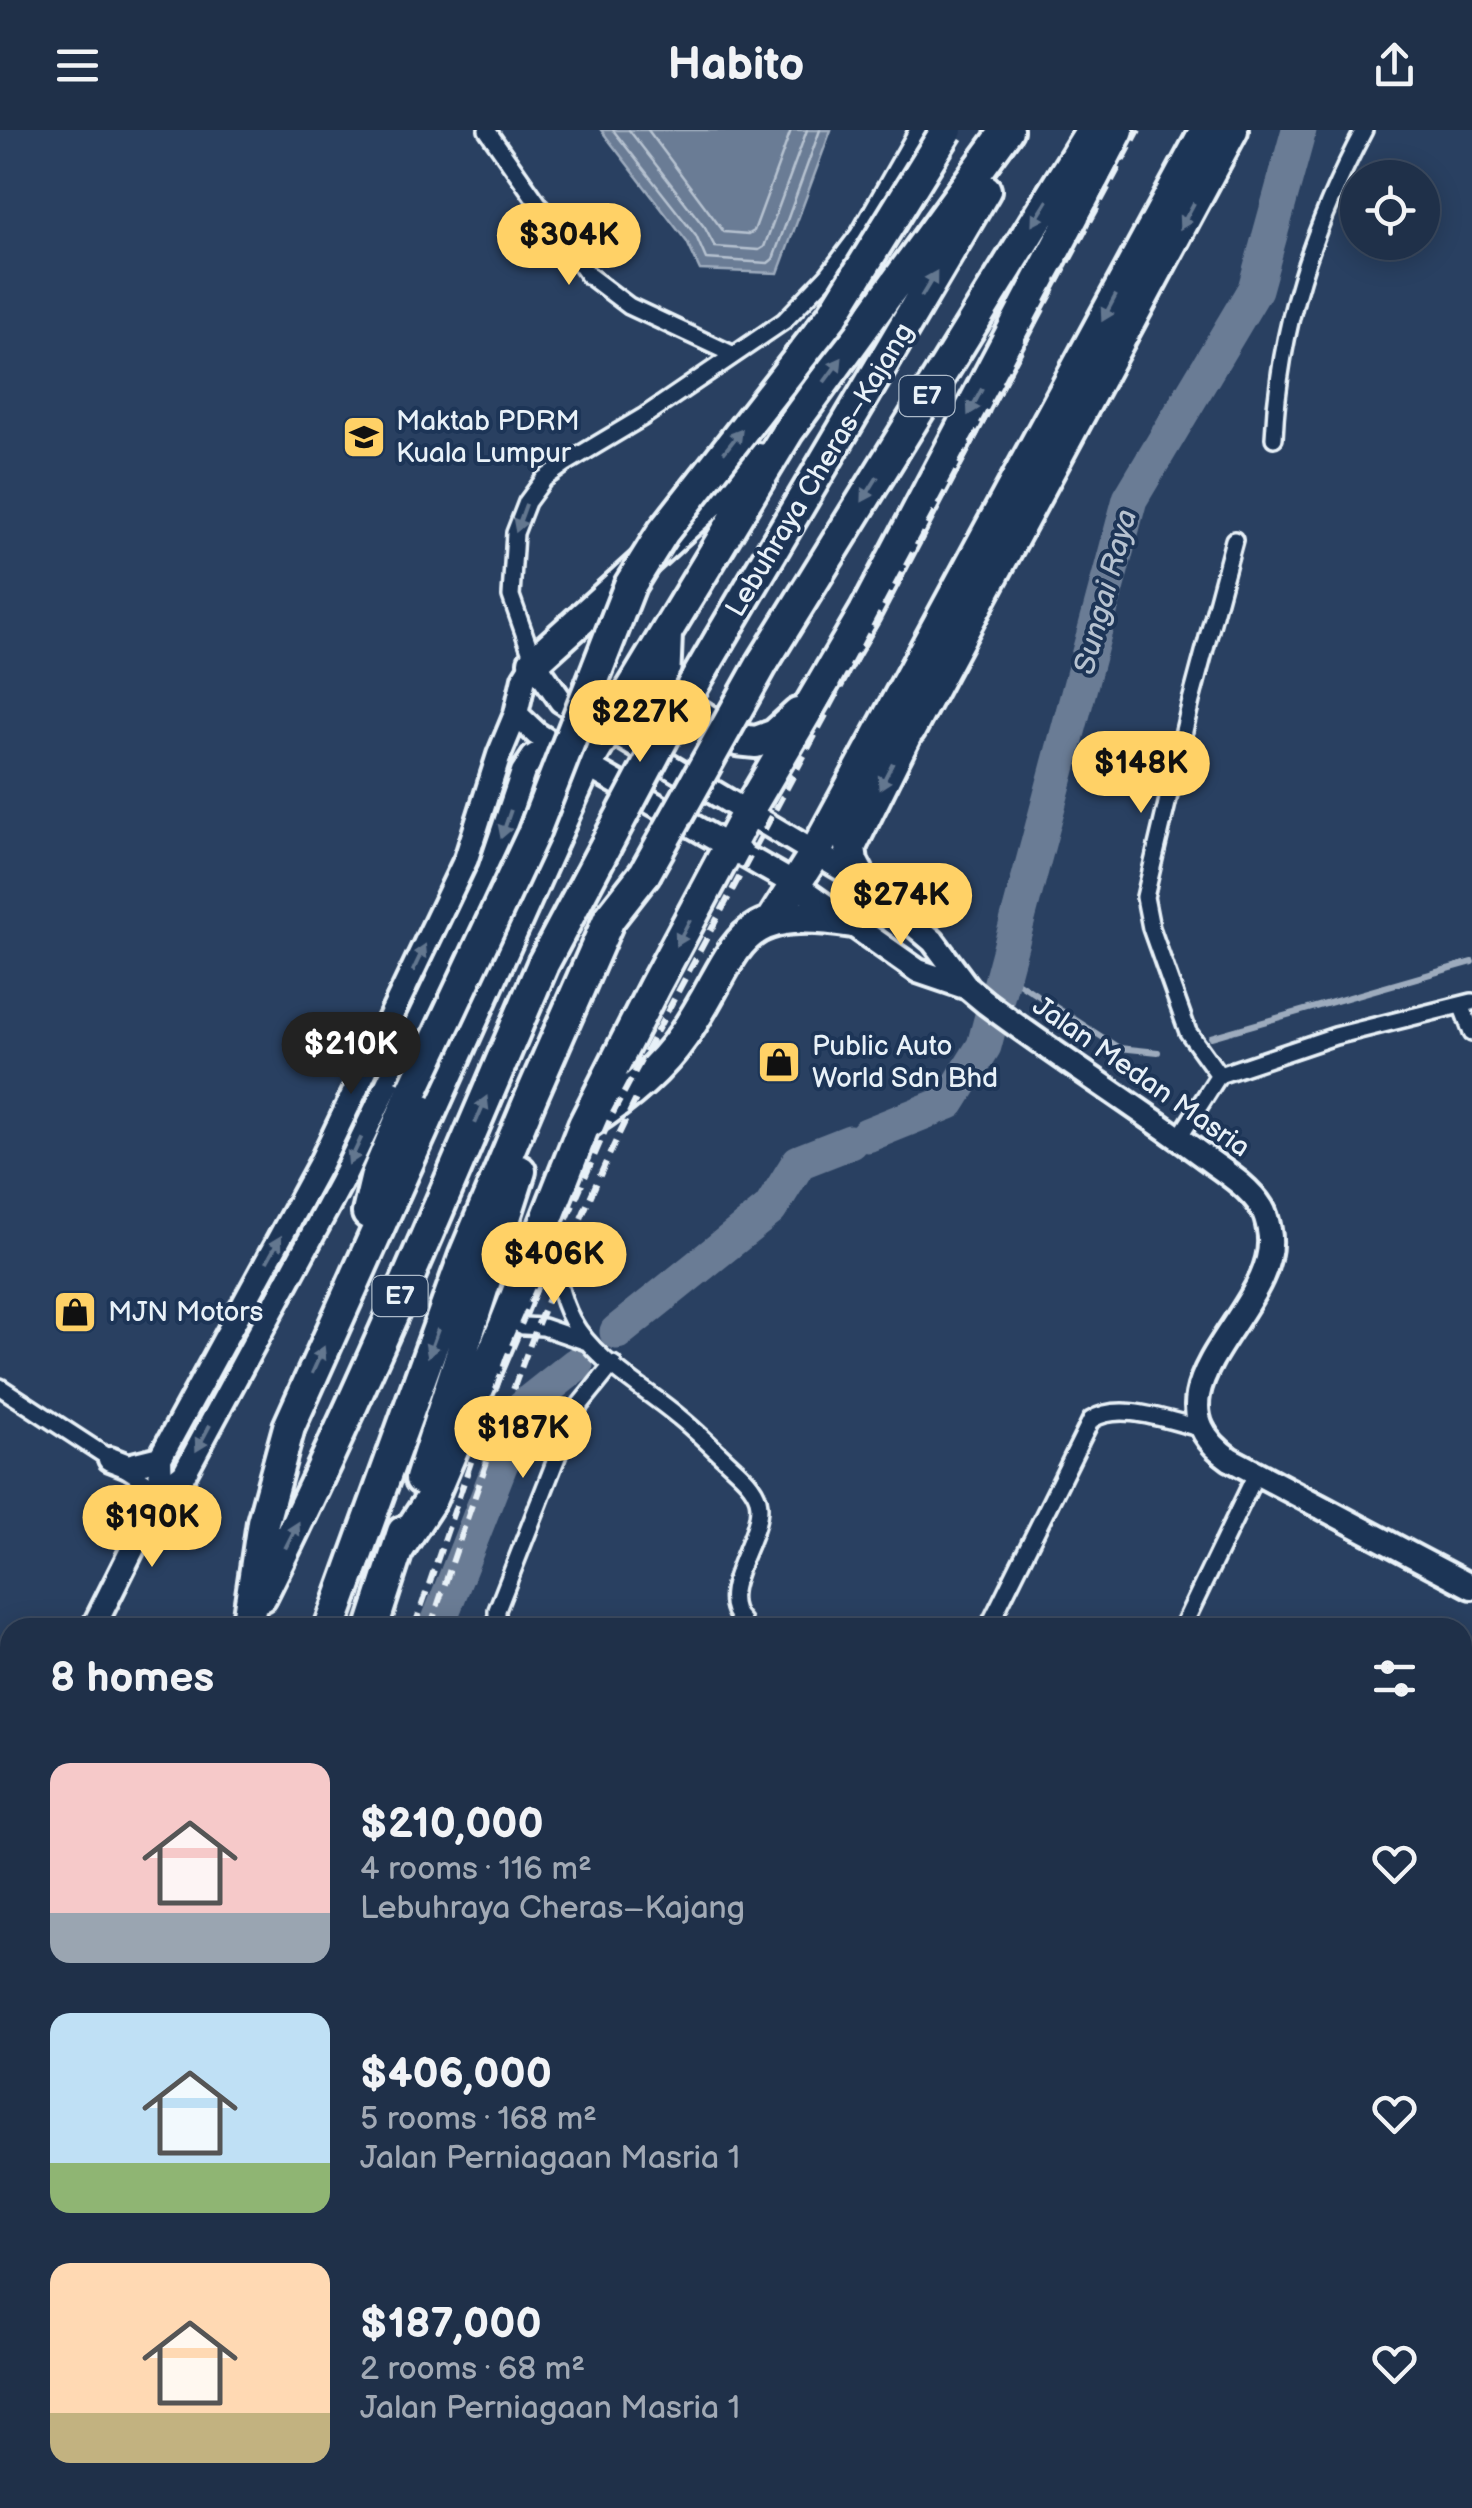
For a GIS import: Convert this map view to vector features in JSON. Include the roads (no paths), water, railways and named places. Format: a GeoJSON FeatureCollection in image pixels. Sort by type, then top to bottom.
{"type":"FeatureCollection","features":[{"type":"Feature","properties":{"kind":"highway"},"geometry":{"type":"LineString","coordinates":[[351,1284],[377,1175],[412,1090],[533,834],[630,585],[662,532],[832,316],[947,130]]}},
{"type":"Feature","properties":{"kind":"highway"},"geometry":{"type":"LineString","coordinates":[[248,1618],[263,1522],[288,1428],[586,764],[788,431],[1007,130]]}},
{"type":"Feature","properties":{"kind":"highway","name":"Lebuhraya Cheras–Kajang"},"geometry":{"type":"LineString","coordinates":[[250,1618],[300,1519],[401,1295],[542,964],[666,732],[1020,130]]}},
{"type":"Feature","properties":{"kind":"highway","name":"Lebuhraya Cheras–Kajang"},"geometry":{"type":"LineString","coordinates":[[645,873],[763,662],[1092,130]]}},
{"type":"Feature","properties":{"kind":"highway"},"geometry":{"type":"LineString","coordinates":[[397,1552],[431,1499],[584,1125],[748,812],[864,612],[1118,130]]}},
{"type":"Feature","properties":{"kind":"highway"},"geometry":{"type":"LineString","coordinates":[[772,921],[815,853],[1206,130]]}},
{"type":"Feature","properties":{"kind":"highway"},"geometry":{"type":"LineString","coordinates":[[862,881],[852,862],[850,847],[1232,130]]}},
{"type":"Feature","properties":{"kind":"highway"},"geometry":{"type":"LineString","coordinates":[[534,662],[788,431]]}},
{"type":"Feature","properties":{"kind":"highway"},"geometry":{"type":"LineString","coordinates":[[910,729],[960,588]]}},
{"type":"Feature","properties":{"kind":"highway"},"geometry":{"type":"LineString","coordinates":[[667,628],[662,658],[664,680],[674,699],[737,740],[756,742],[775,734],[808,705]]}},
{"type":"Feature","properties":{"kind":"highway","name":"E7"},"geometry":{"type":"LineString","coordinates":[[375,1618],[520,1172],[629,926],[645,873]]}},
{"type":"Feature","properties":{"kind":"highway","name":"E7"},"geometry":{"type":"LineString","coordinates":[[334,1618],[466,1256],[525,1112],[609,920],[645,873]]}},
{"type":"Feature","properties":{"kind":"highway"},"geometry":{"type":"LineString","coordinates":[[584,1125],[650,1075],[682,1038],[731,952],[748,933],[794,916],[853,922]]}},
{"type":"Feature","properties":{"kind":"street"},"geometry":{"type":"LineString","coordinates":[[487,130],[588,275],[628,306],[732,354]]}},
{"type":"Feature","properties":{"kind":"street"},"geometry":{"type":"LineString","coordinates":[[162,1492],[160,1458],[320,1164],[466,858],[498,755],[516,714],[524,678],[534,662],[511,596],[515,533],[527,502],[544,479],[566,462],[643,418],[784,321],[828,275],[859,234],[918,130]]}},
{"type":"Feature","properties":{"kind":"street"},"geometry":{"type":"LineString","coordinates":[[1274,438],[1276,391],[1286,327],[1309,249],[1364,130]]}},
{"type":"Feature","properties":{"kind":"street"},"geometry":{"type":"LineString","coordinates":[[1219,1075],[1188,1032],[1145,897],[1191,700],[1234,540]]}},
{"type":"Feature","properties":{"kind":"street","name":"Jalan Medan Masria"},"geometry":{"type":"LineString","coordinates":[[534,662],[561,701],[862,881],[933,940],[977,996]]}},
{"type":"Feature","properties":{"kind":"street","name":"Jalan Medan Masria"},"geometry":{"type":"LineString","coordinates":[[516,714],[553,744],[796,885],[918,971],[977,996],[1245,1189],[1262,1208],[1270,1232],[1270,1254],[1261,1280],[1203,1374],[1200,1428]]}},
{"type":"Feature","properties":{"kind":"street"},"geometry":{"type":"LineString","coordinates":[[98,1618],[162,1492],[184,1474],[341,1182],[490,870],[523,772],[533,757],[553,744]]}},
{"type":"Feature","properties":{"kind":"street"},"geometry":{"type":"LineString","coordinates":[[1179,1138],[1219,1075],[1335,1036],[1467,1004],[1472,1032]]}},
{"type":"Feature","properties":{"kind":"street"},"geometry":{"type":"LineString","coordinates":[[546,1217],[564,1301],[573,1322],[590,1344],[682,1419],[748,1481],[759,1500],[731,1599],[733,1612],[740,1618]]}},
{"type":"Feature","properties":{"kind":"street"},"geometry":{"type":"LineString","coordinates":[[505,1325],[543,1327],[590,1344]]}},
{"type":"Feature","properties":{"kind":"street"},"geometry":{"type":"LineString","coordinates":[[497,1618],[575,1411],[614,1364]]}},
{"type":"Feature","properties":{"kind":"street"},"geometry":{"type":"LineString","coordinates":[[0,1387],[162,1492]]}},
{"type":"Feature","properties":{"kind":"street"},"geometry":{"type":"LineString","coordinates":[[993,1618],[1079,1437],[1090,1420],[1117,1411],[1200,1428],[1210,1445],[1256,1474],[1472,1587]]}},
{"type":"Feature","properties":{"kind":"street"},"geometry":{"type":"LineString","coordinates":[[110,1459],[128,1466],[160,1458]]}},
{"type":"Feature","properties":{"kind":"street"},"geometry":{"type":"LineString","coordinates":[[1187,1618],[1256,1474]]}},
{"type":"Feature","properties":{"kind":"water"},"geometry":{"type":"Polygon","coordinates":[[[601,130],[831,130],[778,273],[700,270],[687,242],[601,130]]]}},
{"type":"Feature","properties":{"kind":"waterway","name":"Sungai Raya"},"geometry":{"type":"LineString","coordinates":[[867,1135],[949,1102],[984,1046],[1130,499],[1255,289],[1299,130]]}},
{"type":"Feature","properties":{"kind":"waterway"},"geometry":{"type":"LineString","coordinates":[[1211,1037],[1472,962]]}},
{"type":"Feature","properties":{"kind":"waterway"},"geometry":{"type":"LineString","coordinates":[[1003,973],[1119,1048],[1158,1052]]}},
{"type":"Feature","properties":{"kind":"waterway","name":"Sungai Raya"},"geometry":{"type":"LineString","coordinates":[[617,1332],[770,1209],[799,1162],[850,1142]]}},
{"type":"Feature","properties":{"kind":"waterway","name":"Sungai Raya"},"geometry":{"type":"LineString","coordinates":[[440,1618],[523,1407],[576,1365]]}},
{"type":"Feature","properties":{"kind":"railway"},"geometry":{"type":"LineString","coordinates":[[417,1618],[507,1357],[612,1115],[1139,130]]}},
{"type":"Feature","properties":{"kind":"railway"},"geometry":{"type":"LineString","coordinates":[[433,1618],[551,1291],[638,1095]]}},
{"type":"Feature","properties":{"kind":"place","name":"Maktab PDRM Kuala Lumpur"},"geometry":{"type":"Point","coordinates":[364,437]}},
{"type":"Feature","properties":{"kind":"place","name":"Public Auto World Sdn Bhd"},"geometry":{"type":"Point","coordinates":[779,1062]}},
{"type":"Feature","properties":{"kind":"place","name":"MJN Motors"},"geometry":{"type":"Point","coordinates":[75,1312]}}]}
